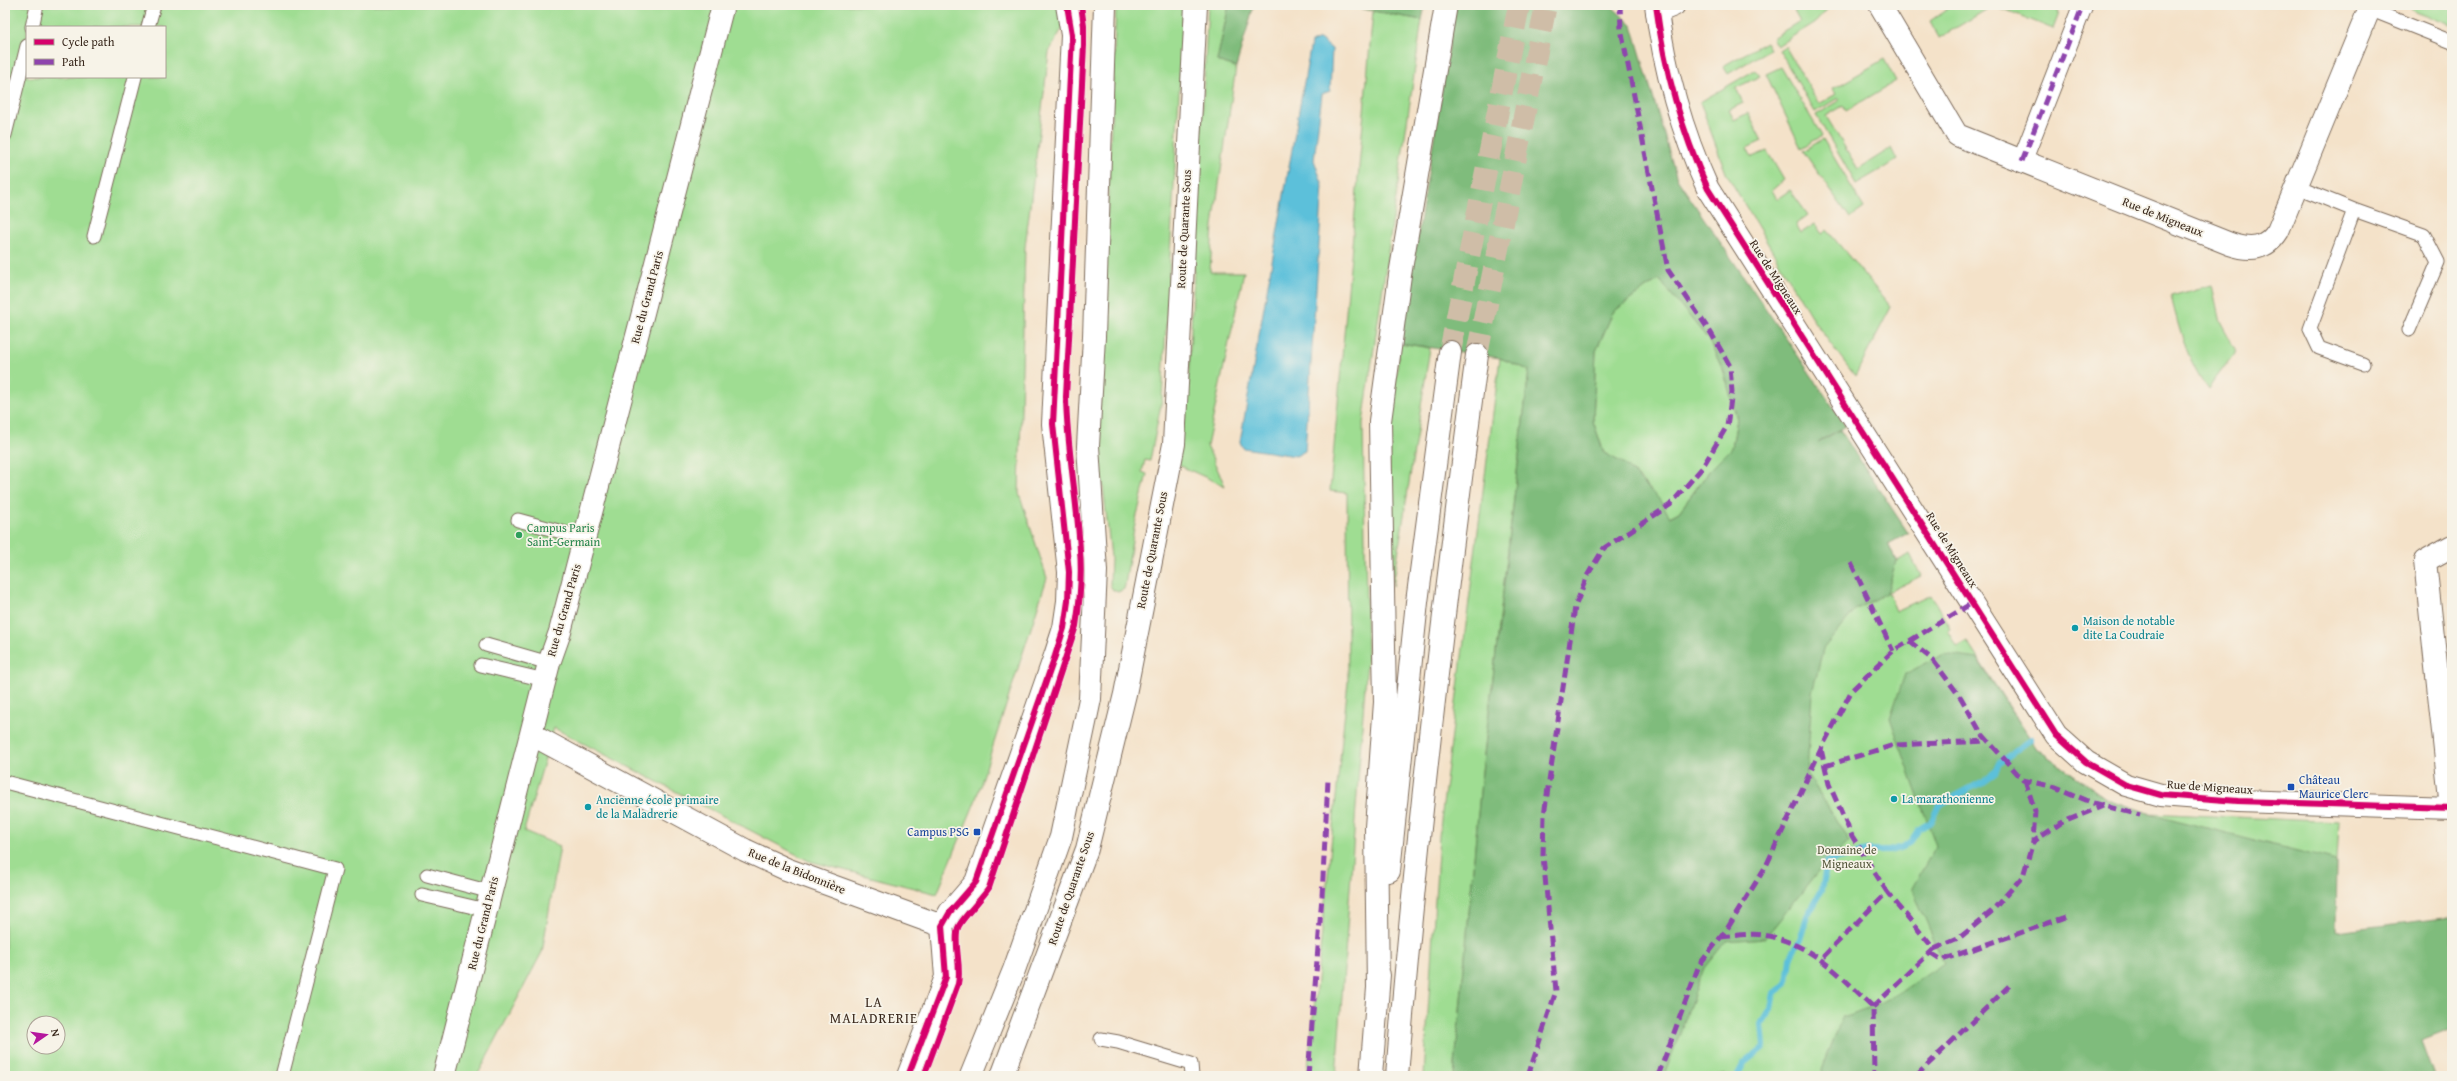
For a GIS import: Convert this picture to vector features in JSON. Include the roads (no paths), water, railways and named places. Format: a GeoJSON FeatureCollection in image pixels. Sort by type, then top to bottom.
{"type":"FeatureCollection","features":[{"type":"Feature","properties":{"kind":"main road","name":"Rue du Grand Paris"},"geometry":{"type":"LineString","coordinates":[[444,1076],[547,672],[560,632],[723,5]]}},
{"type":"Feature","properties":{"kind":"main road"},"geometry":{"type":"LineString","coordinates":[[908,1076],[946,977],[942,926],[950,912],[976,882],[1064,628],[1068,601],[1067,544],[1053,424],[1072,35],[1067,5]]}},
{"type":"Feature","properties":{"kind":"main road"},"geometry":{"type":"LineString","coordinates":[[971,1076],[1014,970],[1060,837],[1090,699],[1096,571],[1088,446],[1094,338],[1105,5]]}},
{"type":"Feature","properties":{"kind":"main road","name":"Route de Quarante Sous"},"geometry":{"type":"LineString","coordinates":[[1002,1076],[1088,849],[1125,694],[1174,444],[1196,5]]}},
{"type":"Feature","properties":{"kind":"main road"},"geometry":{"type":"LineString","coordinates":[[1378,988],[1376,827],[1385,702],[1380,421],[1400,275],[1446,5]]}},
{"type":"Feature","properties":{"kind":"main road","name":"Rue de Migneaux"},"geometry":{"type":"LineString","coordinates":[[1880,5],[1957,136],[2230,244],[2253,250],[2263,247],[2272,240],[2296,187],[2370,7]]}},
{"type":"Feature","properties":{"kind":"main road","name":"Rue de Migneaux"},"geometry":{"type":"LineString","coordinates":[[1662,7],[1662,43],[1683,123],[1696,164],[1708,189],[2056,734],[2093,766],[2126,785],[2161,795],[2227,800],[2451,808]]}},
{"type":"Feature","properties":{"kind":"main road"},"geometry":{"type":"LineString","coordinates":[[1371,1076],[1395,804],[1416,610],[1450,352]]}},
{"type":"Feature","properties":{"kind":"main road"},"geometry":{"type":"LineString","coordinates":[[1397,1076],[1419,833],[1443,606],[1477,355]]}},
{"type":"Feature","properties":{"kind":"main road"},"geometry":{"type":"LineString","coordinates":[[2451,808],[2425,561],[2452,546]]}},
{"type":"Feature","properties":{"kind":"main road","name":"Rue de la Bidonnière"},"geometry":{"type":"LineString","coordinates":[[531,734],[745,850],[779,866],[942,926]]}},
{"type":"Feature","properties":{"kind":"street"},"geometry":{"type":"LineString","coordinates":[[2022,161],[2083,5]]}},
{"type":"Feature","properties":{"kind":"lane"},"geometry":{"type":"LineString","coordinates":[[32,26],[37,5]]}},
{"type":"Feature","properties":{"kind":"lane"},"geometry":{"type":"LineString","coordinates":[[148,26],[154,5]]}},
{"type":"Feature","properties":{"kind":"lane"},"geometry":{"type":"LineString","coordinates":[[2370,7],[2452,42]]}},
{"type":"Feature","properties":{"kind":"lane"},"geometry":{"type":"LineString","coordinates":[[5,135],[26,50]]}},
{"type":"Feature","properties":{"kind":"lane"},"geometry":{"type":"LineString","coordinates":[[94,236],[135,78]]}},
{"type":"Feature","properties":{"kind":"lane"},"geometry":{"type":"LineString","coordinates":[[2296,187],[2424,235],[2438,262],[2409,330]]}},
{"type":"Feature","properties":{"kind":"lane"},"geometry":{"type":"LineString","coordinates":[[2354,210],[2310,329],[2319,348],[2363,364]]}},
{"type":"Feature","properties":{"kind":"lane"},"geometry":{"type":"LineString","coordinates":[[518,520],[584,538]]}},
{"type":"Feature","properties":{"kind":"lane"},"geometry":{"type":"LineString","coordinates":[[486,645],[547,672]]}},
{"type":"Feature","properties":{"kind":"lane"},"geometry":{"type":"LineString","coordinates":[[481,665],[547,672]]}},
{"type":"Feature","properties":{"kind":"lane"},"geometry":{"type":"LineString","coordinates":[[5,782],[335,869],[282,1076]]}},
{"type":"Feature","properties":{"kind":"lane"},"geometry":{"type":"LineString","coordinates":[[427,876],[489,901]]}},
{"type":"Feature","properties":{"kind":"lane"},"geometry":{"type":"LineString","coordinates":[[422,895],[489,901]]}},
{"type":"Feature","properties":{"kind":"lane"},"geometry":{"type":"LineString","coordinates":[[1101,1039],[1118,1042],[1191,1064],[1192,1076]]}},
{"type":"Feature","properties":{"kind":"water"},"geometry":{"type":"Polygon","coordinates":[[[1320,39],[1332,49],[1330,91],[1322,94],[1314,160],[1323,186],[1305,451],[1296,456],[1243,448],[1240,442],[1311,43],[1320,39]]]}},
{"type":"Feature","properties":{"kind":"waterway"},"geometry":{"type":"LineString","coordinates":[[1737,1076],[1744,1063],[1764,1047],[1762,1024],[1771,1009],[1774,993],[1787,983],[1790,958],[1800,940],[1807,916],[1822,890],[1827,862],[1867,851],[1889,851],[1903,847],[1911,841],[1919,829],[1931,822],[1939,805],[1980,783],[1995,772],[1999,763],[2031,739]]}},
{"type":"Feature","properties":{"kind":"tunnel"},"geometry":{"type":"LineString","coordinates":[[1450,352],[1519,5]]}},
{"type":"Feature","properties":{"kind":"tunnel"},"geometry":{"type":"LineString","coordinates":[[1477,355],[1546,5]]}},
{"type":"Feature","properties":{"kind":"place","name":"Campus Paris Saint-Germain"},"geometry":{"type":"Point","coordinates":[519,535]}},
{"type":"Feature","properties":{"kind":"place","name":"Maison de notable dite La Coudraie"},"geometry":{"type":"Point","coordinates":[2075,628]}},
{"type":"Feature","properties":{"kind":"place","name":"Château Maurice Clerc"},"geometry":{"type":"Point","coordinates":[2291,787]}},
{"type":"Feature","properties":{"kind":"place","name":"La marathonienne"},"geometry":{"type":"Point","coordinates":[1894,799]}},
{"type":"Feature","properties":{"kind":"place","name":"Ancienne école primaire de la Maladrerie"},"geometry":{"type":"Point","coordinates":[588,807]}},
{"type":"Feature","properties":{"kind":"place","name":"Campus PSG"},"geometry":{"type":"Point","coordinates":[977,832]}},
{"type":"Feature","properties":{"kind":"district","name":"LA MALADRERIE"},"geometry":{"type":"Point","coordinates":[874,1010]}},
{"type":"Feature","properties":{"kind":"park label","name":"Domaine de Migneaux"},"geometry":{"type":"Point","coordinates":[1847,857]}}]}
